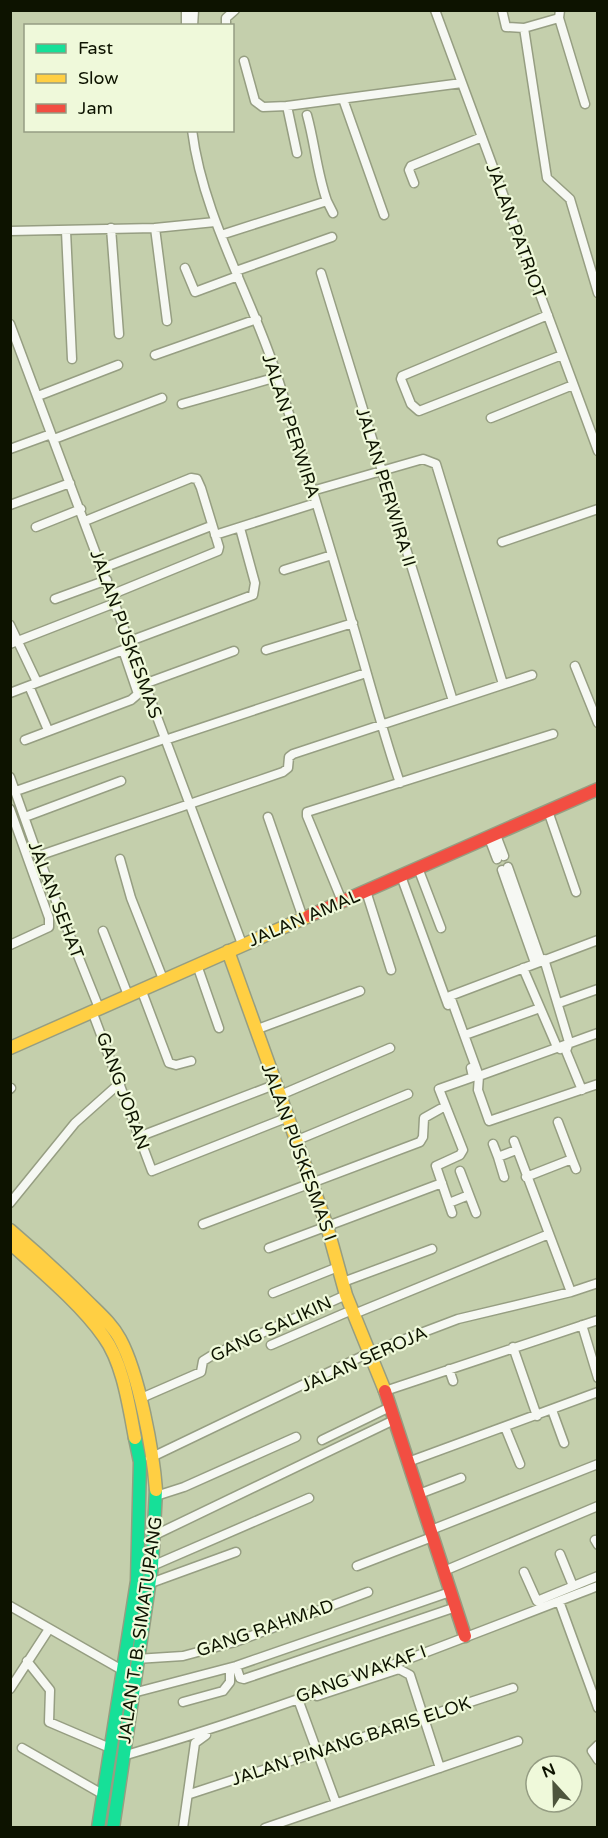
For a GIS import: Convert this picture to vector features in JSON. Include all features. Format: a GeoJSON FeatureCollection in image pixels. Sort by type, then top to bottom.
{"type":"FeatureCollection","features":[{"type":"Feature","properties":{"kind":"street"},"geometry":{"type":"LineString","coordinates":[[226,24],[226,18],[235,10]]}},
{"type":"Feature","properties":{"kind":"street","name":"JALAN PATRIOT"},"geometry":{"type":"LineString","coordinates":[[435,10],[597,451]]}},
{"type":"Feature","properties":{"kind":"street"},"geometry":{"type":"LineString","coordinates":[[502,10],[506,27],[524,28],[559,14],[585,104]]}},
{"type":"Feature","properties":{"kind":"street"},"geometry":{"type":"LineString","coordinates":[[524,28],[548,178],[570,199],[597,293]]}},
{"type":"Feature","properties":{"kind":"street"},"geometry":{"type":"LineString","coordinates":[[244,61],[257,103],[263,107],[343,99],[462,82]]}},
{"type":"Feature","properties":{"kind":"street"},"geometry":{"type":"LineString","coordinates":[[343,99],[384,214]]}},
{"type":"Feature","properties":{"kind":"street"},"geometry":{"type":"LineString","coordinates":[[287,106],[297,153]]}},
{"type":"Feature","properties":{"kind":"street"},"geometry":{"type":"LineString","coordinates":[[307,115],[318,156],[318,177],[333,213]]}},
{"type":"Feature","properties":{"kind":"street","name":"JALAN PERWIRA"},"geometry":{"type":"LineString","coordinates":[[192,132],[215,222],[257,319],[277,377],[400,783]]}},
{"type":"Feature","properties":{"kind":"street"},"geometry":{"type":"LineString","coordinates":[[414,183],[410,171],[411,166],[482,138]]}},
{"type":"Feature","properties":{"kind":"street"},"geometry":{"type":"LineString","coordinates":[[221,236],[327,201]]}},
{"type":"Feature","properties":{"kind":"street"},"geometry":{"type":"LineString","coordinates":[[10,231],[155,228],[215,222]]}},
{"type":"Feature","properties":{"kind":"street"},"geometry":{"type":"LineString","coordinates":[[111,228],[119,334]]}},
{"type":"Feature","properties":{"kind":"street"},"geometry":{"type":"LineString","coordinates":[[155,228],[167,321]]}},
{"type":"Feature","properties":{"kind":"street"},"geometry":{"type":"LineString","coordinates":[[66,231],[72,359]]}},
{"type":"Feature","properties":{"kind":"street"},"geometry":{"type":"LineString","coordinates":[[186,268],[195,292],[237,273],[332,237]]}},
{"type":"Feature","properties":{"kind":"street","name":"JALAN PERWIRA II"},"geometry":{"type":"LineString","coordinates":[[321,273],[380,473],[453,701]]}},
{"type":"Feature","properties":{"kind":"street"},"geometry":{"type":"LineString","coordinates":[[548,315],[400,379],[411,404],[418,411],[562,355]]}},
{"type":"Feature","properties":{"kind":"street"},"geometry":{"type":"LineString","coordinates":[[155,355],[257,319]]}},
{"type":"Feature","properties":{"kind":"street","name":"JALAN PUSKESMAS"},"geometry":{"type":"LineString","coordinates":[[10,324],[15,346],[38,396],[81,509],[114,599],[128,646],[242,944]]}},
{"type":"Feature","properties":{"kind":"street"},"geometry":{"type":"LineString","coordinates":[[38,396],[118,365]]}},
{"type":"Feature","properties":{"kind":"street"},"geometry":{"type":"LineString","coordinates":[[182,404],[277,377]]}},
{"type":"Feature","properties":{"kind":"street"},"geometry":{"type":"LineString","coordinates":[[491,418],[573,385]]}},
{"type":"Feature","properties":{"kind":"street"},"geometry":{"type":"LineString","coordinates":[[10,449],[162,398]]}},
{"type":"Feature","properties":{"kind":"street"},"geometry":{"type":"LineString","coordinates":[[312,491],[423,459],[436,464],[503,684]]}},
{"type":"Feature","properties":{"kind":"street"},"geometry":{"type":"LineString","coordinates":[[14,643],[217,552],[219,547],[197,479],[191,478],[85,521]]}},
{"type":"Feature","properties":{"kind":"street"},"geometry":{"type":"LineString","coordinates":[[10,505],[70,483]]}},
{"type":"Feature","properties":{"kind":"street"},"geometry":{"type":"LineString","coordinates":[[215,535],[316,503]]}},
{"type":"Feature","properties":{"kind":"street"},"geometry":{"type":"LineString","coordinates":[[36,527],[81,509]]}},
{"type":"Feature","properties":{"kind":"street"},"geometry":{"type":"LineString","coordinates":[[502,542],[597,509]]}},
{"type":"Feature","properties":{"kind":"street"},"geometry":{"type":"LineString","coordinates":[[103,568],[211,525]]}},
{"type":"Feature","properties":{"kind":"street"},"geometry":{"type":"LineString","coordinates":[[10,693],[253,595],[255,583],[240,528]]}},
{"type":"Feature","properties":{"kind":"street"},"geometry":{"type":"LineString","coordinates":[[284,570],[332,555]]}},
{"type":"Feature","properties":{"kind":"street"},"geometry":{"type":"LineString","coordinates":[[55,599],[107,580]]}},
{"type":"Feature","properties":{"kind":"street"},"geometry":{"type":"LineString","coordinates":[[266,651],[353,623]]}},
{"type":"Feature","properties":{"kind":"street"},"geometry":{"type":"LineString","coordinates":[[10,625],[14,643],[33,684],[48,730]]}},
{"type":"Feature","properties":{"kind":"street"},"geometry":{"type":"LineString","coordinates":[[25,740],[137,697],[137,686],[128,646]]}},
{"type":"Feature","properties":{"kind":"street"},"geometry":{"type":"LineString","coordinates":[[144,684],[234,651]]}},
{"type":"Feature","properties":{"kind":"street"},"geometry":{"type":"LineString","coordinates":[[575,666],[597,723]]}},
{"type":"Feature","properties":{"kind":"street"},"geometry":{"type":"LineString","coordinates":[[16,791],[366,673]]}},
{"type":"Feature","properties":{"kind":"street"},"geometry":{"type":"LineString","coordinates":[[38,856],[189,806],[286,770],[291,755],[532,675]]}},
{"type":"Feature","properties":{"kind":"street"},"geometry":{"type":"LineString","coordinates":[[342,902],[306,813],[553,734]]}},
{"type":"Feature","properties":{"kind":"street","name":"JALAN SEHAT"},"geometry":{"type":"LineString","coordinates":[[10,777],[95,1009]]}},
{"type":"Feature","properties":{"kind":"street"},"geometry":{"type":"LineString","coordinates":[[25,817],[121,782]]}},
{"type":"Feature","properties":{"kind":"street","name":"JALAN AMAL"},"geometry":{"type":"LineString","coordinates":[[10,1048],[597,789]]}},
{"type":"Feature","properties":{"kind":"street"},"geometry":{"type":"LineString","coordinates":[[10,809],[49,918],[49,927],[10,945]]}},
{"type":"Feature","properties":{"kind":"street"},"geometry":{"type":"LineString","coordinates":[[548,811],[576,892]]}},
{"type":"Feature","properties":{"kind":"street"},"geometry":{"type":"LineString","coordinates":[[268,817],[303,918]]}},
{"type":"Feature","properties":{"kind":"street"},"geometry":{"type":"LineString","coordinates":[[493,836],[501,857]]}},
{"type":"Feature","properties":{"kind":"street"},"geometry":{"type":"LineString","coordinates":[[120,859],[131,898],[163,979]]}},
{"type":"Feature","properties":{"kind":"street"},"geometry":{"type":"LineString","coordinates":[[418,868],[441,928]]}},
{"type":"Feature","properties":{"kind":"street"},"geometry":{"type":"LineString","coordinates":[[505,868],[558,1003],[568,1047],[582,1090]]}},
{"type":"Feature","properties":{"kind":"street"},"geometry":{"type":"LineString","coordinates":[[401,876],[473,1076],[439,1089],[463,1150],[460,1155],[436,1166],[452,1213]]}},
{"type":"Feature","properties":{"kind":"street"},"geometry":{"type":"LineString","coordinates":[[366,891],[392,970]]}},
{"type":"Feature","properties":{"kind":"street"},"geometry":{"type":"LineString","coordinates":[[103,931],[128,995]]}},
{"type":"Feature","properties":{"kind":"street"},"geometry":{"type":"LineString","coordinates":[[597,940],[450,995],[479,1076],[478,1090],[487,1119],[490,1121],[597,1084]]}},
{"type":"Feature","properties":{"kind":"street","name":"JALAN PUSKESMAS I"},"geometry":{"type":"LineString","coordinates":[[228,951],[286,1118],[327,1226],[344,1289],[385,1391],[465,1636]]}},
{"type":"Feature","properties":{"kind":"street"},"geometry":{"type":"LineString","coordinates":[[197,965],[219,1028]]}},
{"type":"Feature","properties":{"kind":"street"},"geometry":{"type":"LineString","coordinates":[[523,968],[557,1047]]}},
{"type":"Feature","properties":{"kind":"street"},"geometry":{"type":"LineString","coordinates":[[141,989],[169,1063],[176,1065],[191,1061]]}},
{"type":"Feature","properties":{"kind":"street"},"geometry":{"type":"LineString","coordinates":[[558,1003],[597,989]]}},
{"type":"Feature","properties":{"kind":"street"},"geometry":{"type":"LineString","coordinates":[[255,1030],[360,991]]}},
{"type":"Feature","properties":{"kind":"street"},"geometry":{"type":"LineString","coordinates":[[465,1035],[540,1008]]}},
{"type":"Feature","properties":{"kind":"street","name":"GANG JORAN"},"geometry":{"type":"LineString","coordinates":[[95,1009],[154,1171],[286,1118]]}},
{"type":"Feature","properties":{"kind":"street"},"geometry":{"type":"LineString","coordinates":[[479,1076],[557,1047],[568,1047],[597,1033]]}},
{"type":"Feature","properties":{"kind":"street"},"geometry":{"type":"LineString","coordinates":[[141,1136],[390,1048]]}},
{"type":"Feature","properties":{"kind":"street"},"geometry":{"type":"LineString","coordinates":[[10,1203],[75,1123],[121,1082]]}},
{"type":"Feature","properties":{"kind":"street"},"geometry":{"type":"LineString","coordinates":[[295,1141],[408,1094]]}},
{"type":"Feature","properties":{"kind":"street"},"geometry":{"type":"LineString","coordinates":[[203,1224],[311,1181],[420,1142],[423,1137],[424,1118],[440,1109]]}},
{"type":"Feature","properties":{"kind":"street"},"geometry":{"type":"LineString","coordinates":[[558,1122],[576,1169]]}},
{"type":"Feature","properties":{"kind":"street"},"geometry":{"type":"LineString","coordinates":[[493,1144],[504,1177]]}},
{"type":"Feature","properties":{"kind":"street"},"geometry":{"type":"LineString","coordinates":[[498,1157],[515,1145],[571,1292]]}},
{"type":"Feature","properties":{"kind":"street"},"geometry":{"type":"LineString","coordinates":[[526,1177],[572,1159]]}},
{"type":"Feature","properties":{"kind":"street"},"geometry":{"type":"LineString","coordinates":[[460,1171],[476,1213]]}},
{"type":"Feature","properties":{"kind":"street"},"geometry":{"type":"LineString","coordinates":[[269,1248],[441,1183]]}},
{"type":"Feature","properties":{"kind":"street"},"geometry":{"type":"LineString","coordinates":[[449,1203],[469,1195]]}},
{"type":"Feature","properties":{"kind":"street","name":"JALAN T. B. SIMATUPANG"},"geometry":{"type":"LineString","coordinates":[[10,1230],[58,1280],[105,1338],[117,1361],[140,1461],[137,1581],[130,1658],[133,1694],[113,1827]]}},
{"type":"Feature","properties":{"kind":"street"},"geometry":{"type":"LineString","coordinates":[[271,1345],[549,1234]]}},
{"type":"Feature","properties":{"kind":"street","name":"JALAN T. B. SIMATUPANG"},"geometry":{"type":"LineString","coordinates":[[10,1243],[111,1325],[121,1340],[153,1457],[156,1496],[152,1566],[130,1658],[122,1670],[98,1827]]}},
{"type":"Feature","properties":{"kind":"street"},"geometry":{"type":"LineString","coordinates":[[344,1289],[432,1249]]}},
{"type":"Feature","properties":{"kind":"street"},"geometry":{"type":"LineString","coordinates":[[273,1293],[338,1267]]}},
{"type":"Feature","properties":{"kind":"street","name":"JALAN SEROJA"},"geometry":{"type":"LineString","coordinates":[[140,1461],[153,1457],[371,1352],[458,1318],[571,1292],[597,1283]]}},
{"type":"Feature","properties":{"kind":"street","name":"GANG SALIKIN"},"geometry":{"type":"LineString","coordinates":[[139,1400],[201,1372],[203,1360],[344,1289]]}},
{"type":"Feature","properties":{"kind":"street"},"geometry":{"type":"LineString","coordinates":[[385,1391],[597,1320]]}},
{"type":"Feature","properties":{"kind":"street"},"geometry":{"type":"LineString","coordinates":[[582,1325],[597,1378]]}},
{"type":"Feature","properties":{"kind":"street"},"geometry":{"type":"LineString","coordinates":[[513,1347],[537,1416]]}},
{"type":"Feature","properties":{"kind":"street"},"geometry":{"type":"LineString","coordinates":[[449,1369],[453,1381]]}},
{"type":"Feature","properties":{"kind":"street"},"geometry":{"type":"LineString","coordinates":[[408,1462],[597,1392]]}},
{"type":"Feature","properties":{"kind":"street"},"geometry":{"type":"LineString","coordinates":[[322,1440],[390,1407]]}},
{"type":"Feature","properties":{"kind":"street"},"geometry":{"type":"LineString","coordinates":[[552,1410],[564,1443]]}},
{"type":"Feature","properties":{"kind":"street"},"geometry":{"type":"LineString","coordinates":[[155,1535],[394,1420]]}},
{"type":"Feature","properties":{"kind":"street"},"geometry":{"type":"LineString","coordinates":[[505,1427],[520,1464]]}},
{"type":"Feature","properties":{"kind":"street"},"geometry":{"type":"LineString","coordinates":[[156,1496],[184,1487],[296,1437]]}},
{"type":"Feature","properties":{"kind":"street"},"geometry":{"type":"LineString","coordinates":[[357,1566],[597,1464]]}},
{"type":"Feature","properties":{"kind":"street"},"geometry":{"type":"LineString","coordinates":[[419,1494],[461,1478]]}},
{"type":"Feature","properties":{"kind":"street"},"geometry":{"type":"LineString","coordinates":[[152,1566],[309,1498]]}},
{"type":"Feature","properties":{"kind":"street"},"geometry":{"type":"LineString","coordinates":[[444,1571],[597,1506]]}},
{"type":"Feature","properties":{"kind":"street"},"geometry":{"type":"LineString","coordinates":[[148,1584],[236,1552]]}},
{"type":"Feature","properties":{"kind":"street"},"geometry":{"type":"LineString","coordinates":[[560,1554],[573,1586]]}},
{"type":"Feature","properties":{"kind":"street"},"geometry":{"type":"LineString","coordinates":[[524,1572],[537,1601],[597,1576]]}},
{"type":"Feature","properties":{"kind":"street","name":"GANG WAKAF I"},"geometry":{"type":"LineString","coordinates":[[123,1756],[197,1734],[597,1586]]}},
{"type":"Feature","properties":{"kind":"street","name":"GANG RAHMAD"},"geometry":{"type":"LineString","coordinates":[[130,1658],[183,1656],[235,1642],[368,1592]]}},
{"type":"Feature","properties":{"kind":"street"},"geometry":{"type":"LineString","coordinates":[[133,1694],[233,1667],[450,1592]]}},
{"type":"Feature","properties":{"kind":"street"},"geometry":{"type":"LineString","coordinates":[[559,1601],[597,1708]]}},
{"type":"Feature","properties":{"kind":"street"},"geometry":{"type":"LineString","coordinates":[[10,1606],[122,1670]]}},
{"type":"Feature","properties":{"kind":"street"},"geometry":{"type":"LineString","coordinates":[[233,1667],[240,1678],[244,1679],[456,1607]]}},
{"type":"Feature","properties":{"kind":"street"},"geometry":{"type":"LineString","coordinates":[[10,1689],[49,1629]]}},
{"type":"Feature","properties":{"kind":"street"},"geometry":{"type":"LineString","coordinates":[[27,1661],[50,1689],[49,1722],[110,1748]]}},
{"type":"Feature","properties":{"kind":"street"},"geometry":{"type":"LineString","coordinates":[[183,1702],[223,1691],[230,1682],[233,1667]]}},
{"type":"Feature","properties":{"kind":"street"},"geometry":{"type":"LineString","coordinates":[[183,1827],[190,1794],[195,1743],[200,1737],[402,1669],[410,1675],[440,1768]]}},
{"type":"Feature","properties":{"kind":"street","name":"JALAN PINANG BARIS ELOK"},"geometry":{"type":"LineString","coordinates":[[190,1794],[513,1688]]}},
{"type":"Feature","properties":{"kind":"street"},"geometry":{"type":"LineString","coordinates":[[299,1702],[336,1803]]}},
{"type":"Feature","properties":{"kind":"street"},"geometry":{"type":"LineString","coordinates":[[265,1827],[518,1741]]}},
{"type":"Feature","properties":{"kind":"street"},"geometry":{"type":"LineString","coordinates":[[597,1746],[592,1751],[597,1760]]}},
{"type":"Feature","properties":{"kind":"street"},"geometry":{"type":"LineString","coordinates":[[22,1748],[104,1795]]}},
{"type":"Feature","properties":{"kind":"traffic: fast"},"geometry":{"type":"LineString","coordinates":[[98,1828],[137,1581],[140,1462],[135,1438]]}},
{"type":"Feature","properties":{"kind":"traffic: fast"},"geometry":{"type":"LineString","coordinates":[[113,1828],[152,1566],[156,1490]]}},
{"type":"Feature","properties":{"kind":"traffic: slow"},"geometry":{"type":"LineString","coordinates":[[10,1048],[309,916]]}},
{"type":"Feature","properties":{"kind":"traffic: slow"},"geometry":{"type":"LineString","coordinates":[[228,951],[327,1226],[346,1295],[385,1391]]}},
{"type":"Feature","properties":{"kind":"traffic: slow"},"geometry":{"type":"LineString","coordinates":[[10,1230],[101,1314],[120,1339],[139,1392],[152,1455],[156,1490]]}},
{"type":"Feature","properties":{"kind":"traffic: slow"},"geometry":{"type":"LineString","coordinates":[[10,1243],[72,1300],[104,1337],[121,1372],[135,1438]]}},
{"type":"Feature","properties":{"kind":"traffic: jam"},"geometry":{"type":"LineString","coordinates":[[309,916],[598,789]]}},
{"type":"Feature","properties":{"kind":"traffic: jam"},"geometry":{"type":"LineString","coordinates":[[385,1391],[465,1636]]}}]}
